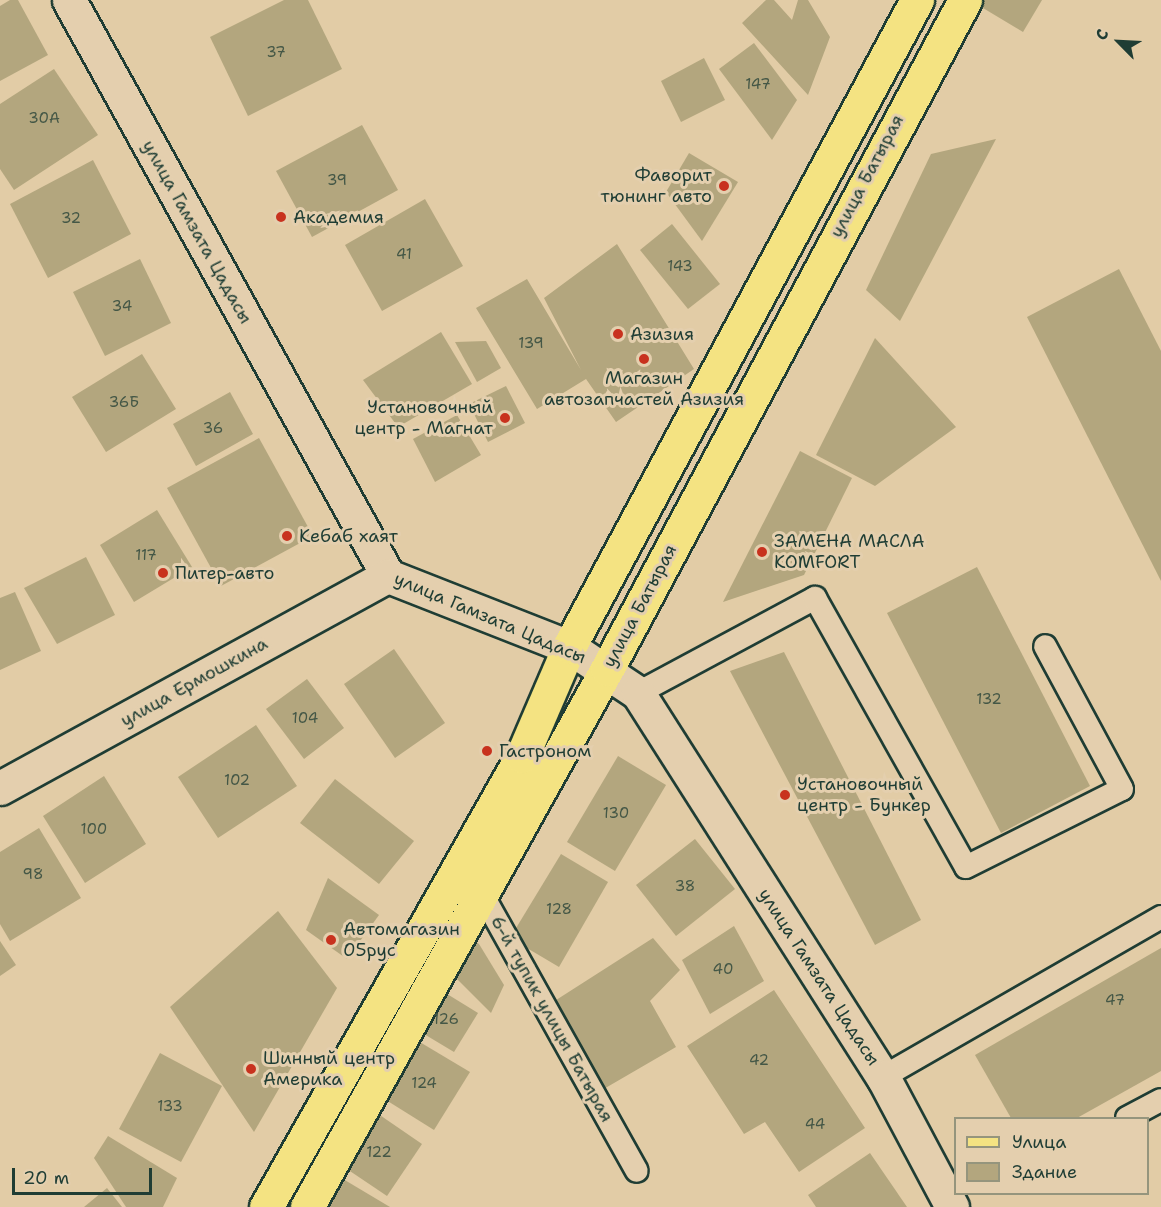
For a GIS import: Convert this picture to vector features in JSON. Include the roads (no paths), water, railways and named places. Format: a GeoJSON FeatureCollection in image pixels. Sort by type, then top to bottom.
{"type":"FeatureCollection","features":[{"type":"Feature","properties":{"kind":"main road","name":"улица Батырая"},"geometry":{"type":"LineString","coordinates":[[307,1207],[468,886],[569,647],[917,0]]}},
{"type":"Feature","properties":{"kind":"main road","name":"улица Батырая"},"geometry":{"type":"LineString","coordinates":[[266,1207],[607,669],[964,0]]}},
{"type":"Feature","properties":{"kind":"street","name":"улица Гамзата Цадасы"},"geometry":{"type":"LineString","coordinates":[[69,0],[388,576],[569,647],[607,669],[638,693],[883,1077],[952,1207]]}},
{"type":"Feature","properties":{"kind":"street","name":"улица Ермошкина"},"geometry":{"type":"LineString","coordinates":[[0,788],[388,576]]}},
{"type":"Feature","properties":{"kind":"lane"},"geometry":{"type":"LineString","coordinates":[[638,693],[815,598],[966,867],[1122,789],[1045,646]]}},
{"type":"Feature","properties":{"kind":"lane","name":"6-й тупик улицы Батырая"},"geometry":{"type":"LineString","coordinates":[[468,886],[637,1171]]}},
{"type":"Feature","properties":{"kind":"lane"},"geometry":{"type":"LineString","coordinates":[[883,1077],[1161,917]]}},
{"type":"Feature","properties":{"kind":"lane"},"geometry":{"type":"LineString","coordinates":[[1131,1117],[1161,1100]]}},
{"type":"Feature","properties":{"kind":"place","name":"Фаворит тюнинг авто"},"geometry":{"type":"Point","coordinates":[724,186]}},
{"type":"Feature","properties":{"kind":"place","name":"Академия"},"geometry":{"type":"Point","coordinates":[281,217]}},
{"type":"Feature","properties":{"kind":"place","name":"Азизия"},"geometry":{"type":"Point","coordinates":[618,334]}},
{"type":"Feature","properties":{"kind":"place","name":"Магазин автозапчастей Азизия"},"geometry":{"type":"Point","coordinates":[644,359]}},
{"type":"Feature","properties":{"kind":"place","name":"Установочный центр - Магнат"},"geometry":{"type":"Point","coordinates":[505,418]}},
{"type":"Feature","properties":{"kind":"place","name":"Кебаб хаят"},"geometry":{"type":"Point","coordinates":[287,536]}},
{"type":"Feature","properties":{"kind":"place","name":"ЗАМЕНА МАСЛА KOMFORT"},"geometry":{"type":"Point","coordinates":[762,552]}},
{"type":"Feature","properties":{"kind":"place","name":"Питер-авто"},"geometry":{"type":"Point","coordinates":[163,573]}},
{"type":"Feature","properties":{"kind":"place","name":"Гастроном"},"geometry":{"type":"Point","coordinates":[487,751]}},
{"type":"Feature","properties":{"kind":"place","name":"Установочный центр - Бункер"},"geometry":{"type":"Point","coordinates":[785,795]}},
{"type":"Feature","properties":{"kind":"place","name":"Автомагазин 05рус"},"geometry":{"type":"Point","coordinates":[331,940]}},
{"type":"Feature","properties":{"kind":"place","name":"Шинный центр Америка"},"geometry":{"type":"Point","coordinates":[251,1069]}}]}
